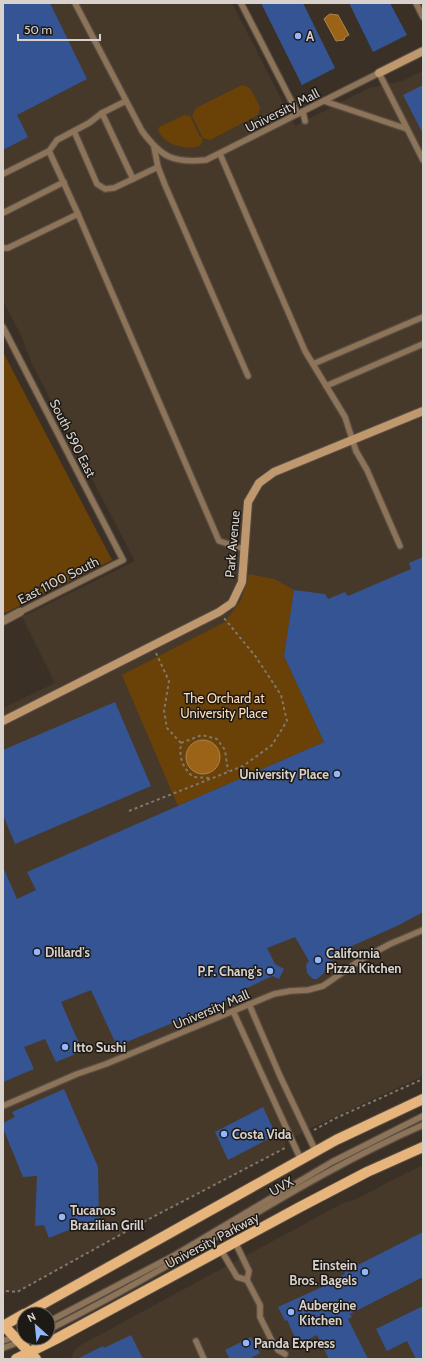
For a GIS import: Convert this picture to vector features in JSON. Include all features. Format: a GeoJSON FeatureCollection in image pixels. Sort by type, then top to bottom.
{"type":"FeatureCollection","features":[{"type":"Feature","properties":{"kind":"main road","name":"University Parkway"},"geometry":{"type":"LineString","coordinates":[[38,1306],[336,1140],[423,1099]]}},
{"type":"Feature","properties":{"kind":"main road","name":"University Parkway"},"geometry":{"type":"LineString","coordinates":[[16,1359],[32,1356],[56,1339],[235,1242],[367,1172],[423,1147]]}},
{"type":"Feature","properties":{"kind":"main road","name":"University Parkway"},"geometry":{"type":"LineString","coordinates":[[3,1326],[16,1319]]}},
{"type":"Feature","properties":{"kind":"main road"},"geometry":{"type":"LineString","coordinates":[[3,1326],[16,1335]]}},
{"type":"Feature","properties":{"kind":"main road"},"geometry":{"type":"LineString","coordinates":[[25,1346],[32,1356]]}},
{"type":"Feature","properties":{"kind":"street"},"geometry":{"type":"LineString","coordinates":[[379,73],[423,51]]}},
{"type":"Feature","properties":{"kind":"street","name":"Park Avenue"},"geometry":{"type":"LineString","coordinates":[[3,721],[219,612],[232,603],[242,582],[248,502],[259,483],[274,472],[423,410]]}},
{"type":"Feature","properties":{"kind":"street","name":"East 1100 South"},"geometry":{"type":"LineString","coordinates":[[3,621],[20,612]]}},
{"type":"Feature","properties":{"kind":"lane","name":"University Mall"},"geometry":{"type":"LineString","coordinates":[[75,3],[142,131],[154,147],[174,158],[188,162],[206,160],[220,154],[379,73]]}},
{"type":"Feature","properties":{"kind":"lane"},"geometry":{"type":"LineString","coordinates":[[241,3],[305,121]]}},
{"type":"Feature","properties":{"kind":"lane"},"geometry":{"type":"LineString","coordinates":[[416,3],[423,17]]}},
{"type":"Feature","properties":{"kind":"lane"},"geometry":{"type":"LineString","coordinates":[[379,73],[423,160]]}},
{"type":"Feature","properties":{"kind":"lane"},"geometry":{"type":"LineString","coordinates":[[3,174],[49,151],[57,140],[89,123],[102,113],[126,101]]}},
{"type":"Feature","properties":{"kind":"lane"},"geometry":{"type":"LineString","coordinates":[[324,101],[407,129]]}},
{"type":"Feature","properties":{"kind":"lane"},"geometry":{"type":"LineString","coordinates":[[102,113],[133,179]]}},
{"type":"Feature","properties":{"kind":"lane"},"geometry":{"type":"LineString","coordinates":[[74,131],[97,184],[104,188],[114,188],[158,167]]}},
{"type":"Feature","properties":{"kind":"lane"},"geometry":{"type":"LineString","coordinates":[[154,147],[158,167],[248,376]]}},
{"type":"Feature","properties":{"kind":"lane"},"geometry":{"type":"LineString","coordinates":[[49,151],[78,214],[219,541],[244,549]]}},
{"type":"Feature","properties":{"kind":"lane"},"geometry":{"type":"LineString","coordinates":[[220,154],[305,351],[345,418],[356,451],[367,470],[400,546]]}},
{"type":"Feature","properties":{"kind":"lane"},"geometry":{"type":"LineString","coordinates":[[3,213],[64,182]]}},
{"type":"Feature","properties":{"kind":"lane"},"geometry":{"type":"LineString","coordinates":[[3,248],[8,248],[78,214]]}},
{"type":"Feature","properties":{"kind":"lane"},"geometry":{"type":"LineString","coordinates":[[313,364],[423,317]]}},
{"type":"Feature","properties":{"kind":"lane","name":"South 590 East"},"geometry":{"type":"LineString","coordinates":[[3,327],[123,560]]}},
{"type":"Feature","properties":{"kind":"lane"},"geometry":{"type":"LineString","coordinates":[[326,386],[423,344]]}},
{"type":"Feature","properties":{"kind":"lane","name":"East 1100 South"},"geometry":{"type":"LineString","coordinates":[[20,612],[123,560]]}},
{"type":"Feature","properties":{"kind":"lane","name":"University Mall"},"geometry":{"type":"LineString","coordinates":[[3,1106],[77,1074],[106,1064],[274,994],[308,990],[323,986],[362,959],[390,944],[423,930]]}},
{"type":"Feature","properties":{"kind":"lane"},"geometry":{"type":"LineString","coordinates":[[249,1004],[280,1076],[316,1152]]}},
{"type":"Feature","properties":{"kind":"lane"},"geometry":{"type":"LineString","coordinates":[[233,1011],[301,1160]]}},
{"type":"Feature","properties":{"kind":"lane"},"geometry":{"type":"LineString","coordinates":[[56,1318],[174,1255],[332,1162],[423,1116]]}},
{"type":"Feature","properties":{"kind":"lane","name":"UVX"},"geometry":{"type":"LineString","coordinates":[[56,1326],[182,1257],[294,1191],[385,1143],[423,1125]]}},
{"type":"Feature","properties":{"kind":"lane"},"geometry":{"type":"LineString","coordinates":[[235,1242],[249,1270],[247,1280],[260,1305],[260,1317],[272,1342],[278,1350],[285,1354]]}},
{"type":"Feature","properties":{"kind":"lane"},"geometry":{"type":"LineString","coordinates":[[221,1250],[237,1277],[247,1280]]}},
{"type":"Feature","properties":{"kind":"lane"},"geometry":{"type":"LineString","coordinates":[[3,1341],[16,1338]]}},
{"type":"Feature","properties":{"kind":"lane"},"geometry":{"type":"LineString","coordinates":[[3,1348],[16,1339]]}},
{"type":"Feature","properties":{"kind":"lane"},"geometry":{"type":"LineString","coordinates":[[196,1341],[204,1359]]}},
{"type":"Feature","properties":{"kind":"path"},"geometry":{"type":"LineString","coordinates":[[129,811],[243,766],[272,745],[287,721],[281,695],[256,657],[219,612]]}},
{"type":"Feature","properties":{"kind":"path"},"geometry":{"type":"LineString","coordinates":[[152,646],[169,681],[164,712],[167,728],[181,743]]}},
{"type":"Feature","properties":{"kind":"path"},"geometry":{"type":"LineString","coordinates":[[181,743],[202,735],[217,739],[225,750],[228,771]]}},
{"type":"Feature","properties":{"kind":"path"},"geometry":{"type":"LineString","coordinates":[[181,743],[179,754],[186,771],[193,777],[212,778]]}},
{"type":"Feature","properties":{"kind":"path"},"geometry":{"type":"LineString","coordinates":[[315,1129],[423,1079]]}},
{"type":"Feature","properties":{"kind":"path"},"geometry":{"type":"LineString","coordinates":[[6,1292],[17,1292],[140,1224],[285,1148]]}},
{"type":"Feature","properties":{"kind":"shaded area","name":"University Place"},"geometry":{"type":"Polygon","coordinates":[[[3,3],[232,3],[295,126],[369,88],[402,81],[423,71],[423,1076],[313,1127],[285,1142],[285,1148],[147,1220],[17,1292],[6,1291],[3,1299],[3,708],[55,683],[22,617],[135,561],[32,364],[20,333],[3,301],[3,3]]]}},
{"type":"Feature","properties":{"kind":"shaded area"},"geometry":{"type":"Polygon","coordinates":[[[330,14],[338,15],[349,35],[345,37],[344,40],[336,41],[324,19],[330,14]]]}},
{"type":"Feature","properties":{"kind":"shaded area"},"geometry":{"type":"Polygon","coordinates":[[[200,740],[206,740],[210,741],[217,747],[220,757],[219,764],[213,771],[206,774],[200,774],[196,773],[189,767],[186,760],[186,754],[187,750],[193,743],[200,740]]]}},
{"type":"Feature","properties":{"kind":"shaded area"},"geometry":{"type":"Polygon","coordinates":[[[423,1165],[423,1359],[70,1359],[79,1346],[345,1202],[352,1201],[423,1165]]]}},
{"type":"Feature","properties":{"kind":"green space"},"geometry":{"type":"Polygon","coordinates":[[[242,85],[250,88],[260,107],[258,115],[210,140],[203,138],[192,116],[196,108],[242,85]]]}},
{"type":"Feature","properties":{"kind":"green space"},"geometry":{"type":"Polygon","coordinates":[[[184,115],[190,116],[200,137],[203,138],[201,145],[197,147],[184,147],[167,141],[158,131],[159,127],[184,115]]]}},
{"type":"Feature","properties":{"kind":"green space"},"geometry":{"type":"Polygon","coordinates":[[[3,352],[112,560],[5,613],[3,609],[3,352]]]}},
{"type":"Feature","properties":{"kind":"green space","name":"The Orchard at University Place"},"geometry":{"type":"Polygon","coordinates":[[[249,574],[274,579],[294,590],[284,656],[324,742],[178,806],[122,675],[225,622],[241,600],[249,574]]]}},
{"type":"Feature","properties":{"kind":"building"},"geometry":{"type":"Polygon","coordinates":[[[3,3],[50,3],[87,79],[17,115],[28,137],[3,150],[3,3]]]}},
{"type":"Feature","properties":{"kind":"building","name":"A"},"geometry":{"type":"Polygon","coordinates":[[[261,3],[303,3],[335,68],[302,85],[261,3]]]}},
{"type":"Feature","properties":{"kind":"building"},"geometry":{"type":"Polygon","coordinates":[[[349,3],[390,3],[407,35],[373,52],[349,3]]]}},
{"type":"Feature","properties":{"kind":"building"},"geometry":{"type":"Polygon","coordinates":[[[423,85],[423,134],[403,95],[423,85]]]}},
{"type":"Feature","properties":{"kind":"building","name":"University Place"},"geometry":{"type":"Polygon","coordinates":[[[423,557],[423,912],[399,925],[352,946],[354,950],[327,963],[324,973],[317,979],[313,979],[307,973],[306,965],[309,961],[295,937],[267,948],[275,964],[284,969],[279,979],[272,976],[243,990],[245,993],[117,1046],[91,990],[61,1002],[83,1051],[56,1062],[45,1039],[24,1047],[34,1069],[3,1082],[3,867],[17,899],[36,890],[27,872],[324,742],[284,656],[294,590],[325,594],[328,599],[345,592],[348,596],[411,569],[409,563],[423,557]]]}},
{"type":"Feature","properties":{"kind":"building"},"geometry":{"type":"Polygon","coordinates":[[[115,702],[151,786],[15,844],[3,815],[3,750],[115,702]]]}},
{"type":"Feature","properties":{"kind":"building"},"geometry":{"type":"Polygon","coordinates":[[[64,1089],[98,1167],[99,1217],[103,1225],[89,1231],[86,1223],[49,1238],[44,1225],[35,1226],[37,1176],[23,1177],[3,1128],[3,1123],[15,1117],[12,1112],[64,1089]]]}},
{"type":"Feature","properties":{"kind":"building"},"geometry":{"type":"Polygon","coordinates":[[[263,1107],[276,1135],[228,1160],[215,1132],[263,1107]]]}},
{"type":"Feature","properties":{"kind":"building"},"geometry":{"type":"Polygon","coordinates":[[[423,1232],[423,1277],[350,1314],[352,1317],[348,1319],[368,1359],[329,1359],[317,1335],[303,1342],[297,1342],[287,1320],[285,1321],[278,1307],[322,1287],[345,1274],[344,1272],[423,1232]]]}},
{"type":"Feature","properties":{"kind":"building"},"geometry":{"type":"Polygon","coordinates":[[[423,1306],[423,1359],[416,1359],[407,1341],[387,1351],[376,1329],[423,1306]]]}},
{"type":"Feature","properties":{"kind":"building"},"geometry":{"type":"Polygon","coordinates":[[[131,1335],[143,1359],[77,1359],[103,1346],[104,1348],[131,1335]]]}},
{"type":"Feature","properties":{"kind":"building","name":"Panda Express"},"geometry":{"type":"Polygon","coordinates":[[[251,1337],[260,1353],[249,1359],[230,1359],[225,1350],[251,1337]]]}},
{"type":"Feature","properties":{"kind":"place","name":"A"},"geometry":{"type":"Point","coordinates":[298,36]}},
{"type":"Feature","properties":{"kind":"place","name":"University Place"},"geometry":{"type":"Point","coordinates":[337,774]}},
{"type":"Feature","properties":{"kind":"place","name":"Dillard's"},"geometry":{"type":"Point","coordinates":[37,952]}},
{"type":"Feature","properties":{"kind":"place","name":"California Pizza Kitchen"},"geometry":{"type":"Point","coordinates":[318,960]}},
{"type":"Feature","properties":{"kind":"place","name":"P.F. Chang's"},"geometry":{"type":"Point","coordinates":[270,971]}},
{"type":"Feature","properties":{"kind":"place","name":"Itto Sushi"},"geometry":{"type":"Point","coordinates":[65,1047]}},
{"type":"Feature","properties":{"kind":"place","name":"Costa Vida"},"geometry":{"type":"Point","coordinates":[224,1134]}},
{"type":"Feature","properties":{"kind":"place","name":"Tucanos Brazilian Grill"},"geometry":{"type":"Point","coordinates":[62,1217]}},
{"type":"Feature","properties":{"kind":"place","name":"Einstein Bros. Bagels"},"geometry":{"type":"Point","coordinates":[365,1272]}},
{"type":"Feature","properties":{"kind":"place","name":"Aubergine Kitchen"},"geometry":{"type":"Point","coordinates":[291,1312]}},
{"type":"Feature","properties":{"kind":"place","name":"Panda Express"},"geometry":{"type":"Point","coordinates":[246,1343]}}]}
